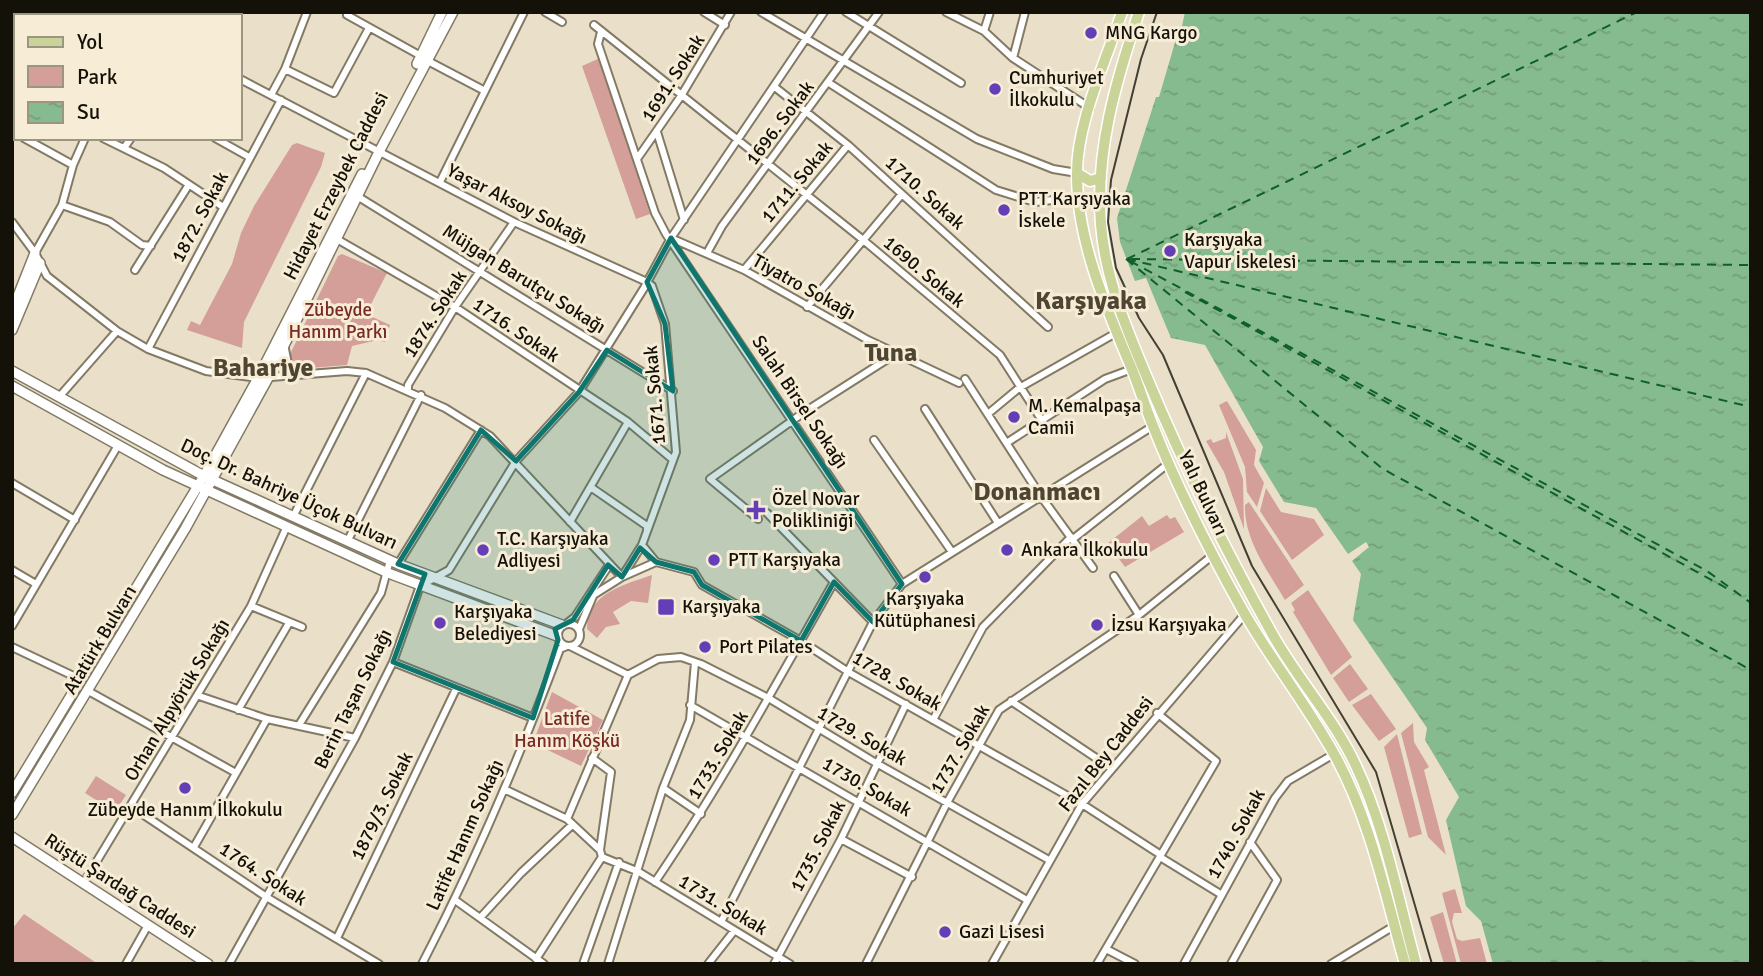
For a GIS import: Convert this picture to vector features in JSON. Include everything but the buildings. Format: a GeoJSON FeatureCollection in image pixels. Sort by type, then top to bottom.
{"type":"FeatureCollection","features":[{"type":"Feature","properties":{"kind":"main road","name":"Hidayet Erzeybek Caddesi"},"geometry":{"type":"LineString","coordinates":[[203,487],[263,378],[423,58],[442,12]]}},
{"type":"Feature","properties":{"kind":"main road","name":"Hidayet Erzeybek Caddesi"},"geometry":{"type":"LineString","coordinates":[[423,58],[453,12]]}},
{"type":"Feature","properties":{"kind":"main road","name":"Yalı Bulvarı"},"geometry":{"type":"LineString","coordinates":[[1122,12],[1079,149],[1077,197],[1083,228],[1116,334],[1169,463],[1213,555],[1245,614],[1335,754],[1376,858],[1405,964]]}},
{"type":"Feature","properties":{"kind":"main road","name":"Yalı Bulvarı"},"geometry":{"type":"LineString","coordinates":[[1139,12],[1111,103],[1101,174],[1101,222],[1107,270],[1133,343],[1186,471],[1275,638],[1357,767],[1382,843],[1416,964]]}},
{"type":"Feature","properties":{"kind":"main road","name":"Hidayet Erzeybek Caddesi"},"geometry":{"type":"LineString","coordinates":[[263,378],[285,344],[324,267],[377,151]]}},
{"type":"Feature","properties":{"kind":"main road"},"geometry":{"type":"LineString","coordinates":[[1077,173],[1090,181],[1101,174]]}},
{"type":"Feature","properties":{"kind":"main road"},"geometry":{"type":"LineString","coordinates":[[12,311],[15,294],[35,253]]}},
{"type":"Feature","properties":{"kind":"main road"},"geometry":{"type":"LineString","coordinates":[[12,330],[40,263]]}},
{"type":"Feature","properties":{"kind":"main road","name":"Doç. Dr. Bahriye Üçok Bulvarı"},"geometry":{"type":"LineString","coordinates":[[12,371],[208,477],[394,562],[564,624]]}},
{"type":"Feature","properties":{"kind":"main road","name":"Doç. Dr. Bahriye Üçok Bulvarı"},"geometry":{"type":"LineString","coordinates":[[12,386],[117,447],[388,573],[558,638]]}},
{"type":"Feature","properties":{"kind":"main road","name":"Atatürk Bulvarı"},"geometry":{"type":"LineString","coordinates":[[12,793],[203,487]]}},
{"type":"Feature","properties":{"kind":"main road","name":"Atatürk Bulvarı"},"geometry":{"type":"LineString","coordinates":[[12,816],[90,692],[203,487]]}},
{"type":"Feature","properties":{"kind":"main road"},"geometry":{"type":"LineString","coordinates":[[1323,737],[1335,730]]}},
{"type":"Feature","properties":{"kind":"main road","name":"1740. Sokak"},"geometry":{"type":"LineString","coordinates":[[1335,754],[1346,747]]}},
{"type":"Feature","properties":{"kind":"main road"},"geometry":{"type":"LineString","coordinates":[[1342,770],[1346,765],[1357,767]]}},
{"type":"Feature","properties":{"kind":"main road","name":"Rüştü Şardağ Caddesi"},"geometry":{"type":"LineString","coordinates":[[12,837],[208,964]]}},
{"type":"Feature","properties":{"kind":"street"},"geometry":{"type":"LineString","coordinates":[[271,95],[285,69],[307,12]]}},
{"type":"Feature","properties":{"kind":"street"},"geometry":{"type":"LineString","coordinates":[[348,12],[347,15],[369,28],[485,91]]}},
{"type":"Feature","properties":{"kind":"street"},"geometry":{"type":"LineString","coordinates":[[440,183],[524,12]]}},
{"type":"Feature","properties":{"kind":"street"},"geometry":{"type":"LineString","coordinates":[[544,12],[562,22]]}},
{"type":"Feature","properties":{"kind":"street"},"geometry":{"type":"LineString","coordinates":[[704,12],[725,25]]}},
{"type":"Feature","properties":{"kind":"street","name":"1691. Sokak"},"geometry":{"type":"LineString","coordinates":[[637,159],[681,96],[732,12]]}},
{"type":"Feature","properties":{"kind":"street"},"geometry":{"type":"LineString","coordinates":[[761,12],[842,63],[977,139],[1053,169],[1077,173]]}},
{"type":"Feature","properties":{"kind":"street"},"geometry":{"type":"LineString","coordinates":[[420,586],[449,570],[516,461],[579,392],[607,350],[671,238],[776,88],[824,12]]}},
{"type":"Feature","properties":{"kind":"street"},"geometry":{"type":"LineString","coordinates":[[846,12],[961,83]]}},
{"type":"Feature","properties":{"kind":"street","name":"1696. Sokak"},"geometry":{"type":"LineString","coordinates":[[707,253],[722,226],[808,113],[879,12]]}},
{"type":"Feature","properties":{"kind":"street"},"geometry":{"type":"LineString","coordinates":[[946,12],[984,31],[1013,58],[1090,108]]}},
{"type":"Feature","properties":{"kind":"street"},"geometry":{"type":"LineString","coordinates":[[984,31],[989,12]]}},
{"type":"Feature","properties":{"kind":"street"},"geometry":{"type":"LineString","coordinates":[[1013,58],[1025,12]]}},
{"type":"Feature","properties":{"kind":"street","name":"1690. Sokak"},"geometry":{"type":"LineString","coordinates":[[594,25],[862,239],[1000,355],[1041,419]]}},
{"type":"Feature","properties":{"kind":"street"},"geometry":{"type":"LineString","coordinates":[[285,69],[334,93],[369,28]]}},
{"type":"Feature","properties":{"kind":"street","name":"Salah Birsel Sokağı"},"geometry":{"type":"LineString","coordinates":[[601,32],[598,44],[655,213],[902,584]]}},
{"type":"Feature","properties":{"kind":"street","name":"Yaşar Aksoy Sokağı"},"geometry":{"type":"LineString","coordinates":[[242,80],[514,222],[647,282]]}},
{"type":"Feature","properties":{"kind":"street"},"geometry":{"type":"LineString","coordinates":[[829,83],[1006,194],[1035,202],[1077,197]]}},
{"type":"Feature","properties":{"kind":"street","name":"1710. Sokak"},"geometry":{"type":"LineString","coordinates":[[776,88],[848,145],[1048,327]]}},
{"type":"Feature","properties":{"kind":"street","name":"1872. Sokak"},"geometry":{"type":"LineString","coordinates":[[148,349],[281,100]]}},
{"type":"Feature","properties":{"kind":"street"},"geometry":{"type":"LineString","coordinates":[[657,132],[684,220]]}},
{"type":"Feature","properties":{"kind":"street"},"geometry":{"type":"LineString","coordinates":[[28,140],[72,165]]}},
{"type":"Feature","properties":{"kind":"street"},"geometry":{"type":"LineString","coordinates":[[35,253],[62,205],[72,165],[84,140]]}},
{"type":"Feature","properties":{"kind":"street"},"geometry":{"type":"LineString","coordinates":[[107,140],[164,168],[223,207]]}},
{"type":"Feature","properties":{"kind":"street"},"geometry":{"type":"LineString","coordinates":[[124,148],[130,140]]}},
{"type":"Feature","properties":{"kind":"street"},"geometry":{"type":"LineString","coordinates":[[219,140],[249,157]]}},
{"type":"Feature","properties":{"kind":"street","name":"1711. Sokak"},"geometry":{"type":"LineString","coordinates":[[744,270],[848,145]]}},
{"type":"Feature","properties":{"kind":"street"},"geometry":{"type":"LineString","coordinates":[[135,270],[188,186]]}},
{"type":"Feature","properties":{"kind":"street"},"geometry":{"type":"LineString","coordinates":[[807,307],[902,194]]}},
{"type":"Feature","properties":{"kind":"street","name":"Müjgan Barutçu Sokağı"},"geometry":{"type":"LineString","coordinates":[[357,196],[673,391]]}},
{"type":"Feature","properties":{"kind":"street"},"geometry":{"type":"LineString","coordinates":[[62,205],[110,222],[142,245],[151,246]]}},
{"type":"Feature","properties":{"kind":"street"},"geometry":{"type":"LineString","coordinates":[[12,222],[35,253],[47,276],[117,331],[148,349],[206,371],[263,378],[300,374],[366,373],[421,395],[481,430],[516,461],[622,576]]}},
{"type":"Feature","properties":{"kind":"street","name":"1874. Sokak"},"geometry":{"type":"LineString","coordinates":[[408,390],[455,307],[514,222]]}},
{"type":"Feature","properties":{"kind":"street","name":"1716. Sokak"},"geometry":{"type":"LineString","coordinates":[[335,238],[455,307],[579,392],[628,422],[672,459]]}},
{"type":"Feature","properties":{"kind":"street","name":"Tiyatro Sokağı"},"geometry":{"type":"LineString","coordinates":[[671,238],[744,270],[807,307],[897,353],[962,381],[989,413]]}},
{"type":"Feature","properties":{"kind":"street","name":"1671. Sokak"},"geometry":{"type":"LineString","coordinates":[[622,576],[642,545],[676,452],[673,391],[664,324],[652,286],[647,282]]}},
{"type":"Feature","properties":{"kind":"street"},"geometry":{"type":"LineString","coordinates":[[59,397],[117,331]]}},
{"type":"Feature","properties":{"kind":"street"},"geometry":{"type":"LineString","coordinates":[[1093,568],[1040,495],[989,413],[1019,388],[1116,334]]}},
{"type":"Feature","properties":{"kind":"street"},"geometry":{"type":"LineString","coordinates":[[285,344],[289,369],[300,374]]}},
{"type":"Feature","properties":{"kind":"street"},"geometry":{"type":"LineString","coordinates":[[758,519],[709,479],[897,353]]}},
{"type":"Feature","properties":{"kind":"street"},"geometry":{"type":"LineString","coordinates":[[1008,442],[1105,379],[1132,369]]}},
{"type":"Feature","properties":{"kind":"street"},"geometry":{"type":"LineString","coordinates":[[295,516],[366,373]]}},
{"type":"Feature","properties":{"kind":"street"},"geometry":{"type":"LineString","coordinates":[[348,540],[421,395]]}},
{"type":"Feature","properties":{"kind":"street"},"geometry":{"type":"LineString","coordinates":[[925,408],[998,523]]}},
{"type":"Feature","properties":{"kind":"street"},"geometry":{"type":"LineString","coordinates":[[570,522],[628,422]]}},
{"type":"Feature","properties":{"kind":"street"},"geometry":{"type":"LineString","coordinates":[[721,922],[821,730],[873,622],[902,584],[1153,426]]}},
{"type":"Feature","properties":{"kind":"street"},"geometry":{"type":"LineString","coordinates":[[299,725],[381,593],[394,562],[481,430]]}},
{"type":"Feature","properties":{"kind":"street"},"geometry":{"type":"LineString","coordinates":[[874,440],[952,552]]}},
{"type":"Feature","properties":{"kind":"street"},"geometry":{"type":"LineString","coordinates":[[12,626],[117,447]]}},
{"type":"Feature","properties":{"kind":"street"},"geometry":{"type":"LineString","coordinates":[[933,720],[983,627],[1072,538],[1169,463]]}},
{"type":"Feature","properties":{"kind":"street"},"geometry":{"type":"LineString","coordinates":[[12,483],[75,520]]}},
{"type":"Feature","properties":{"kind":"street"},"geometry":{"type":"LineString","coordinates":[[592,488],[647,526],[647,531]]}},
{"type":"Feature","properties":{"kind":"street"},"geometry":{"type":"LineString","coordinates":[[767,513],[873,622]]}},
{"type":"Feature","properties":{"kind":"street","name":"Orhan Alpyörük Sokağı"},"geometry":{"type":"LineString","coordinates":[[83,884],[132,807],[251,606],[287,526]]}},
{"type":"Feature","properties":{"kind":"street"},"geometry":{"type":"LineString","coordinates":[[595,594],[622,576],[656,562],[642,545]]}},
{"type":"Feature","properties":{"kind":"street","name":"1737. Sokak"},"geometry":{"type":"LineString","coordinates":[[866,964],[977,745],[999,710],[1139,615],[1213,555]]}},
{"type":"Feature","properties":{"kind":"street","name":"1728. Sokak"},"geometry":{"type":"LineString","coordinates":[[656,562],[694,572],[702,585],[801,641],[849,673],[1082,804],[1222,895]]}},
{"type":"Feature","properties":{"kind":"street"},"geometry":{"type":"LineString","coordinates":[[568,646],[579,640],[579,629],[610,566]]}},
{"type":"Feature","properties":{"kind":"street"},"geometry":{"type":"LineString","coordinates":[[610,566],[575,617],[564,624],[558,638],[568,646],[628,675]]}},
{"type":"Feature","properties":{"kind":"street"},"geometry":{"type":"LineString","coordinates":[[12,570],[36,584]]}},
{"type":"Feature","properties":{"kind":"street"},"geometry":{"type":"LineString","coordinates":[[1114,576],[1139,615]]}},
{"type":"Feature","properties":{"kind":"street","name":"1733. Sokak"},"geometry":{"type":"LineString","coordinates":[[655,882],[701,814],[747,738],[834,582]]}},
{"type":"Feature","properties":{"kind":"street","name":"Berin Taşan Sokağı"},"geometry":{"type":"LineString","coordinates":[[229,964],[268,898],[393,663],[420,586]]}},
{"type":"Feature","properties":{"kind":"street"},"geometry":{"type":"LineString","coordinates":[[251,606],[302,627]]}},
{"type":"Feature","properties":{"kind":"street","name":"Fazıl Bey Caddesi"},"geometry":{"type":"LineString","coordinates":[[992,964],[1082,804],[1157,713],[1245,614]]}},
{"type":"Feature","properties":{"kind":"street"},"geometry":{"type":"LineString","coordinates":[[238,710],[289,623]]}},
{"type":"Feature","properties":{"kind":"street"},"geometry":{"type":"LineString","coordinates":[[564,624],[573,624],[579,629]]}},
{"type":"Feature","properties":{"kind":"street","name":"Latife Hanım Sokağı"},"geometry":{"type":"LineString","coordinates":[[533,718],[558,638]]}},
{"type":"Feature","properties":{"kind":"street","name":"Latife Hanım Sokağı"},"geometry":{"type":"LineString","coordinates":[[422,964],[455,900],[504,789],[560,649],[568,646]]}},
{"type":"Feature","properties":{"kind":"street"},"geometry":{"type":"LineString","coordinates":[[12,647],[82,680]]}},
{"type":"Feature","properties":{"kind":"street"},"geometry":{"type":"LineString","coordinates":[[480,918],[569,822],[592,758],[628,675],[658,659],[681,657],[695,662],[690,720],[684,741],[663,788],[639,873],[608,964]]}},
{"type":"Feature","properties":{"kind":"street","name":"1729. Sokak"},"geometry":{"type":"LineString","coordinates":[[695,662],[770,699],[876,763],[1049,860]]}},
{"type":"Feature","properties":{"kind":"street"},"geometry":{"type":"LineString","coordinates":[[393,663],[533,718]]}},
{"type":"Feature","properties":{"kind":"street","name":"1879/3. Sokak"},"geometry":{"type":"LineString","coordinates":[[337,938],[456,689]]}},
{"type":"Feature","properties":{"kind":"street"},"geometry":{"type":"LineString","coordinates":[[90,692],[236,773]]}},
{"type":"Feature","properties":{"kind":"street"},"geometry":{"type":"LineString","coordinates":[[199,696],[267,719],[355,738]]}},
{"type":"Feature","properties":{"kind":"street"},"geometry":{"type":"LineString","coordinates":[[1012,701],[1111,768]]}},
{"type":"Feature","properties":{"kind":"street","name":"1735. Sokak"},"geometry":{"type":"LineString","coordinates":[[774,964],[841,839],[906,704]]}},
{"type":"Feature","properties":{"kind":"street","name":"1730. Sokak"},"geometry":{"type":"LineString","coordinates":[[690,705],[802,767],[1027,900]]}},
{"type":"Feature","properties":{"kind":"street"},"geometry":{"type":"LineString","coordinates":[[1097,964],[1216,761],[1157,713]]}},
{"type":"Feature","properties":{"kind":"street"},"geometry":{"type":"LineString","coordinates":[[194,848],[267,719]]}},
{"type":"Feature","properties":{"kind":"street","name":"1740. Sokak"},"geometry":{"type":"LineString","coordinates":[[1184,964],[1250,842],[1288,781],[1335,754]]}},
{"type":"Feature","properties":{"kind":"street"},"geometry":{"type":"LineString","coordinates":[[536,959],[601,853],[611,772],[592,758]]}},
{"type":"Feature","properties":{"kind":"street"},"geometry":{"type":"LineString","coordinates":[[663,788],[701,814]]}},
{"type":"Feature","properties":{"kind":"street"},"geometry":{"type":"LineString","coordinates":[[504,789],[569,822],[601,853]]}},
{"type":"Feature","properties":{"kind":"street","name":"1764. Sokak"},"geometry":{"type":"LineString","coordinates":[[132,807],[268,898],[379,964]]}},
{"type":"Feature","properties":{"kind":"street"},"geometry":{"type":"LineString","coordinates":[[841,839],[912,877]]}},
{"type":"Feature","properties":{"kind":"street"},"geometry":{"type":"LineString","coordinates":[[1231,964],[1277,880],[1250,842]]}},
{"type":"Feature","properties":{"kind":"street","name":"1731. Sokak"},"geometry":{"type":"LineString","coordinates":[[601,853],[655,882],[790,964]]}},
{"type":"Feature","properties":{"kind":"street"},"geometry":{"type":"LineString","coordinates":[[583,964],[620,862]]}},
{"type":"Feature","properties":{"kind":"street"},"geometry":{"type":"LineString","coordinates":[[455,900],[544,964]]}},
{"type":"Feature","properties":{"kind":"street"},"geometry":{"type":"LineString","coordinates":[[126,964],[148,925]]}},
{"type":"Feature","properties":{"kind":"street"},"geometry":{"type":"LineString","coordinates":[[1331,964],[1394,926]]}},
{"type":"Feature","properties":{"kind":"street"},"geometry":{"type":"LineString","coordinates":[[708,964],[734,931]]}},
{"type":"Feature","properties":{"kind":"street"},"geometry":{"type":"LineString","coordinates":[[1107,948],[1135,964]]}},
{"type":"Feature","properties":{"kind":"highlighted area"},"geometry":{"type":"Polygon","coordinates":[[[671,238],[902,584],[873,622],[834,582],[801,641],[702,585],[694,572],[656,562],[640,548],[622,577],[608,565],[573,620],[555,629],[558,640],[533,718],[393,662],[425,574],[398,564],[481,430],[516,461],[579,392],[607,350],[673,391],[665,324],[647,282],[671,238]]]}},
{"type":"Feature","properties":{"kind":"green space"},"geometry":{"type":"Polygon","coordinates":[[[600,58],[650,214],[636,219],[582,66],[600,58]]]}},
{"type":"Feature","properties":{"kind":"green space"},"geometry":{"type":"Polygon","coordinates":[[[297,143],[325,153],[321,167],[244,322],[242,348],[187,330],[191,321],[200,325],[232,264],[241,233],[254,206],[292,145],[297,143]]]}},
{"type":"Feature","properties":{"kind":"green space","name":"Zübeyde Hanım Parkı"},"geometry":{"type":"Polygon","coordinates":[[[342,254],[387,273],[366,314],[390,325],[385,342],[378,340],[352,346],[347,365],[299,369],[290,363],[291,352],[338,256],[342,254]]]}},
{"type":"Feature","properties":{"kind":"green space"},"geometry":{"type":"Polygon","coordinates":[[[1227,401],[1256,450],[1254,465],[1264,483],[1257,507],[1247,492],[1245,467],[1219,405],[1227,401]]]}},
{"type":"Feature","properties":{"kind":"green space"},"geometry":{"type":"Polygon","coordinates":[[[1226,432],[1243,479],[1244,529],[1224,472],[1206,441],[1211,439],[1213,443],[1226,438],[1226,432]]]}},
{"type":"Feature","properties":{"kind":"green space"},"geometry":{"type":"Polygon","coordinates":[[[1266,488],[1281,512],[1314,519],[1324,535],[1292,560],[1260,511],[1266,488]]]}},
{"type":"Feature","properties":{"kind":"green space"},"geometry":{"type":"Polygon","coordinates":[[[1249,502],[1304,585],[1285,600],[1248,531],[1245,505],[1249,502]]]}},
{"type":"Feature","properties":{"kind":"green space"},"geometry":{"type":"Polygon","coordinates":[[[1167,515],[1170,519],[1175,517],[1184,532],[1125,567],[1114,552],[1102,558],[1098,551],[1142,516],[1149,526],[1167,515]]]}},
{"type":"Feature","properties":{"kind":"green space"},"geometry":{"type":"Polygon","coordinates":[[[652,575],[648,603],[631,601],[613,612],[620,624],[606,627],[597,638],[587,629],[593,607],[600,599],[619,587],[652,575]]]}},
{"type":"Feature","properties":{"kind":"green space"},"geometry":{"type":"Polygon","coordinates":[[[1308,590],[1352,657],[1331,675],[1293,612],[1295,610],[1291,603],[1308,590]]]}},
{"type":"Feature","properties":{"kind":"green space"},"geometry":{"type":"Polygon","coordinates":[[[1350,664],[1368,689],[1349,702],[1333,678],[1350,664]]]}},
{"type":"Feature","properties":{"kind":"green space","name":"Latife Hanım Köşkü"},"geometry":{"type":"Polygon","coordinates":[[[552,692],[603,720],[581,766],[533,743],[552,692]]]}},
{"type":"Feature","properties":{"kind":"green space"},"geometry":{"type":"Polygon","coordinates":[[[1371,694],[1396,729],[1379,741],[1352,705],[1371,694]]]}},
{"type":"Feature","properties":{"kind":"green space"},"geometry":{"type":"Polygon","coordinates":[[[1413,723],[1414,742],[1429,767],[1424,770],[1446,855],[1428,837],[1401,733],[1413,723]]]}},
{"type":"Feature","properties":{"kind":"green space"},"geometry":{"type":"Polygon","coordinates":[[[1397,734],[1422,834],[1409,838],[1384,747],[1397,734]]]}},
{"type":"Feature","properties":{"kind":"green space"},"geometry":{"type":"Polygon","coordinates":[[[96,776],[126,795],[115,812],[85,793],[96,776]]]}},
{"type":"Feature","properties":{"kind":"green space"},"geometry":{"type":"Polygon","coordinates":[[[1455,889],[1462,913],[1454,913],[1452,922],[1457,939],[1462,941],[1480,938],[1487,964],[1461,964],[1442,893],[1455,889]]]}},
{"type":"Feature","properties":{"kind":"green space"},"geometry":{"type":"Polygon","coordinates":[[[1443,912],[1457,964],[1444,964],[1430,917],[1443,912]]]}},
{"type":"Feature","properties":{"kind":"green space"},"geometry":{"type":"Polygon","coordinates":[[[24,914],[98,964],[12,964],[12,929],[24,914]]]}},
{"type":"Feature","properties":{"kind":"water"},"geometry":{"type":"Polygon","coordinates":[[[1185,12],[1751,12],[1751,964],[1493,964],[1481,921],[1466,906],[1446,820],[1459,797],[1425,740],[1427,728],[1353,620],[1361,574],[1352,561],[1369,547],[1366,542],[1348,554],[1316,508],[1284,502],[1259,461],[1263,447],[1205,345],[1171,338],[1146,278],[1135,281],[1120,242],[1117,218],[1176,39],[1179,40],[1185,12]]]}},
{"type":"Feature","properties":{"kind":"ferry route"},"geometry":{"type":"LineString","coordinates":[[1127,259],[1637,12]]}},
{"type":"Feature","properties":{"kind":"ferry route"},"geometry":{"type":"LineString","coordinates":[[1126,259],[1383,469],[1751,670]]}},
{"type":"Feature","properties":{"kind":"ferry route"},"geometry":{"type":"LineString","coordinates":[[1127,259],[1751,407]]}},
{"type":"Feature","properties":{"kind":"ferry route"},"geometry":{"type":"LineString","coordinates":[[1131,259],[1751,265]]}},
{"type":"Feature","properties":{"kind":"ferry route"},"geometry":{"type":"LineString","coordinates":[[1130,261],[1707,571],[1751,603]]}},
{"type":"Feature","properties":{"kind":"ferry route"},"geometry":{"type":"LineString","coordinates":[[1185,292],[1730,590]]}},
{"type":"Feature","properties":{"kind":"tram line"},"geometry":{"type":"LineString","coordinates":[[1157,12],[1141,59],[1111,180],[1108,222],[1116,268],[1139,318],[1163,355],[1252,566],[1376,772],[1432,964]]}},
{"type":"Feature","properties":{"kind":"place","name":"MNG Kargo"},"geometry":{"type":"Point","coordinates":[1091,33]}},
{"type":"Feature","properties":{"kind":"place","name":"Cumhuriyet İlkokulu"},"geometry":{"type":"Point","coordinates":[995,89]}},
{"type":"Feature","properties":{"kind":"place","name":"PTT Karşıyaka İskele"},"geometry":{"type":"Point","coordinates":[1004,210]}},
{"type":"Feature","properties":{"kind":"place","name":"Karşıyaka Vapur İskelesi"},"geometry":{"type":"Point","coordinates":[1170,251]}},
{"type":"Feature","properties":{"kind":"place","name":"M. Kemalpaşa Camii"},"geometry":{"type":"Point","coordinates":[1014,417]}},
{"type":"Feature","properties":{"kind":"place","name":"Özel Novar Polikliniği"},"geometry":{"type":"Point","coordinates":[756,510]}},
{"type":"Feature","properties":{"kind":"place","name":"T.C. Karşıyaka Adliyesi"},"geometry":{"type":"Point","coordinates":[483,550]}},
{"type":"Feature","properties":{"kind":"place","name":"Ankara İlkokulu"},"geometry":{"type":"Point","coordinates":[1007,550]}},
{"type":"Feature","properties":{"kind":"place","name":"PTT Karşıyaka"},"geometry":{"type":"Point","coordinates":[714,560]}},
{"type":"Feature","properties":{"kind":"place","name":"Karşıyaka Kütüphanesi"},"geometry":{"type":"Point","coordinates":[925,577]}},
{"type":"Feature","properties":{"kind":"place","name":"Karşıyaka"},"geometry":{"type":"Point","coordinates":[666,607]}},
{"type":"Feature","properties":{"kind":"place","name":"Karşıyaka Belediyesi"},"geometry":{"type":"Point","coordinates":[440,623]}},
{"type":"Feature","properties":{"kind":"place","name":"İzsu Karşıyaka"},"geometry":{"type":"Point","coordinates":[1097,625]}},
{"type":"Feature","properties":{"kind":"place","name":"Port Pilates"},"geometry":{"type":"Point","coordinates":[705,647]}},
{"type":"Feature","properties":{"kind":"place","name":"Zübeyde Hanım İlkokulu"},"geometry":{"type":"Point","coordinates":[185,788]}},
{"type":"Feature","properties":{"kind":"place","name":"Gazi Lisesi"},"geometry":{"type":"Point","coordinates":[945,932]}},
{"type":"Feature","properties":{"kind":"district","name":"Karşıyaka"},"geometry":{"type":"Point","coordinates":[1091,301]}},
{"type":"Feature","properties":{"kind":"district","name":"Tuna"},"geometry":{"type":"Point","coordinates":[891,353]}},
{"type":"Feature","properties":{"kind":"district","name":"Bahariye"},"geometry":{"type":"Point","coordinates":[263,368]}},
{"type":"Feature","properties":{"kind":"district","name":"Donanmacı"},"geometry":{"type":"Point","coordinates":[1037,492]}}]}
